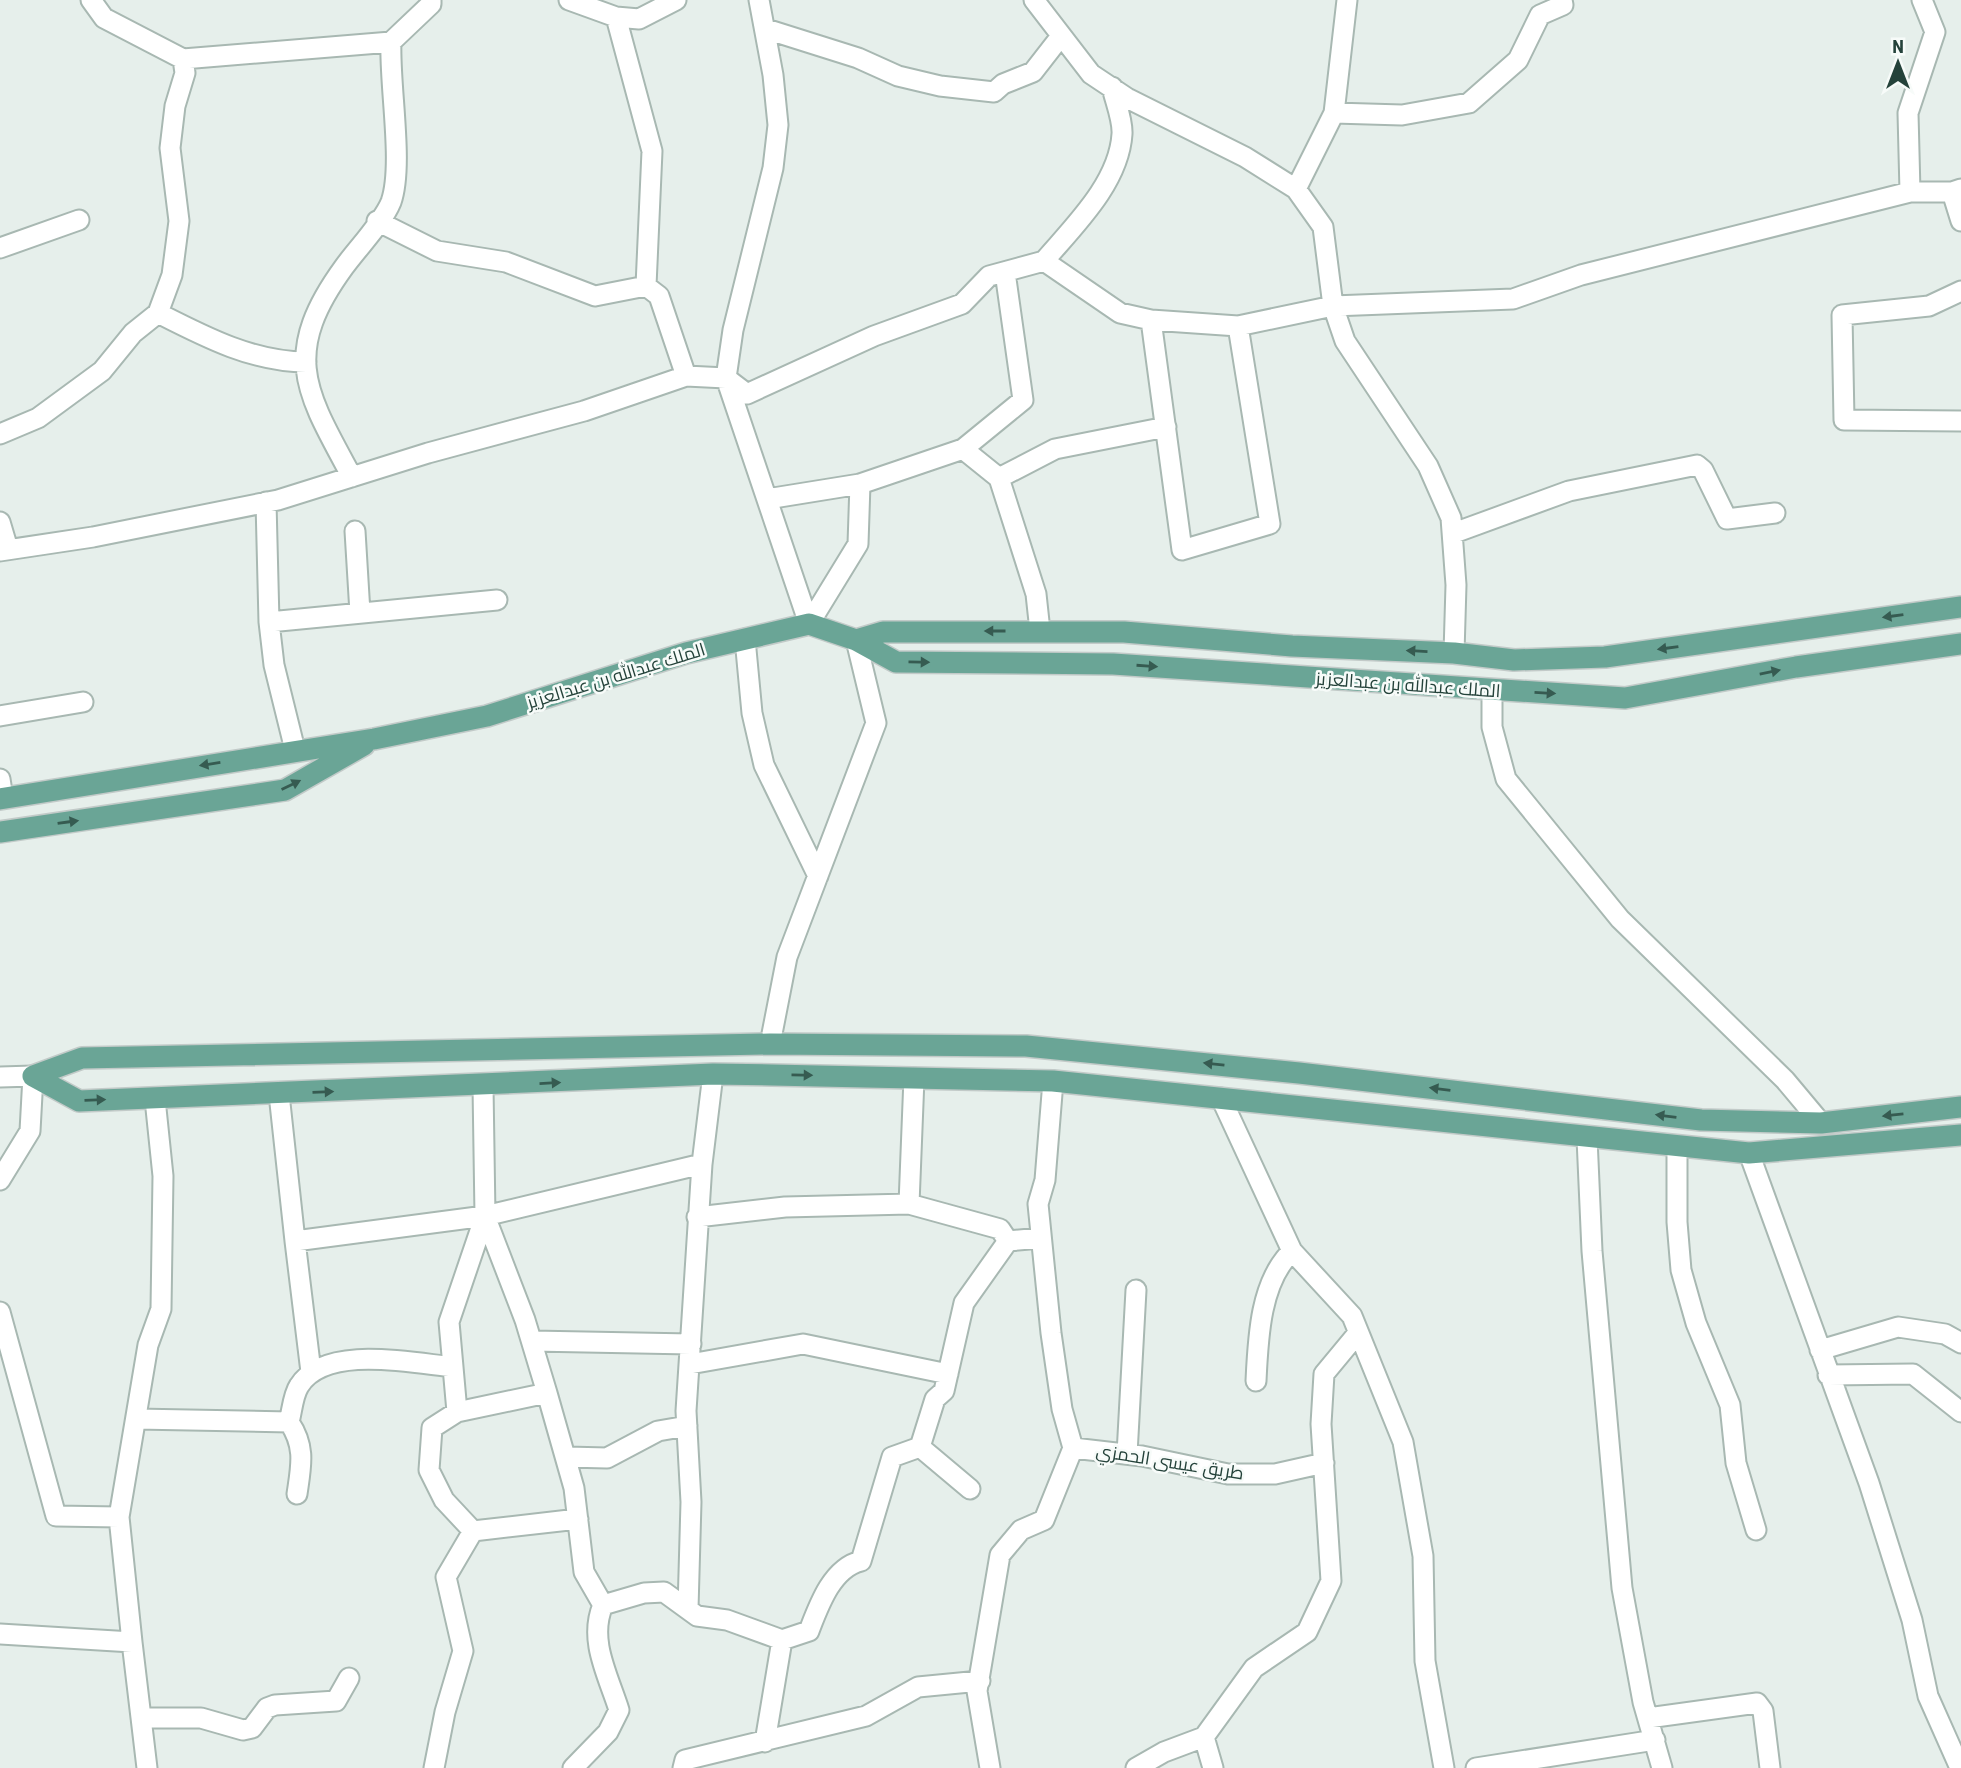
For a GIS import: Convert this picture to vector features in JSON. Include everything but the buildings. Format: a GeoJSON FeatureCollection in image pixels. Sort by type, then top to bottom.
{"type":"FeatureCollection","features":[{"type":"Feature","properties":{"kind":"main road","name":"الملك عبدالله بن عبدالعزيز"},"geometry":{"type":"LineString","coordinates":[[856,640],[883,632],[1124,632],[1292,646],[1454,653],[1514,660],[1605,657],[1961,607]]}},
{"type":"Feature","properties":{"kind":"main road","name":"الملك عبدالله بن عبدالعزيز"},"geometry":{"type":"LineString","coordinates":[[1,792],[374,739],[487,716],[576,685],[809,624],[856,640],[896,662],[1112,664],[1625,698],[1796,667],[1961,644]]}},
{"type":"Feature","properties":{"kind":"main road","name":"الملك عبدالله بن عبدالعزيز"},"geometry":{"type":"LineString","coordinates":[[0,832],[285,790],[374,739]]}},
{"type":"Feature","properties":{"kind":"main road"},"geometry":{"type":"LineString","coordinates":[[770,1044],[772,1075]]}},
{"type":"Feature","properties":{"kind":"main road"},"geometry":{"type":"LineString","coordinates":[[33,1076],[82,1058],[770,1044],[1026,1046],[1299,1073],[1700,1119],[1821,1123],[1961,1107]]}},
{"type":"Feature","properties":{"kind":"main road"},"geometry":{"type":"LineString","coordinates":[[33,1076],[79,1101],[483,1086],[713,1074],[1054,1081],[1748,1153],[1826,1149],[1961,1135]]}},
{"type":"Feature","properties":{"kind":"main road"},"geometry":{"type":"LineString","coordinates":[[1821,1123],[1826,1149]]}},
{"type":"Feature","properties":{"kind":"street"},"geometry":{"type":"LineString","coordinates":[[91,0],[104,18],[183,59],[391,42],[431,5],[431,0]]}},
{"type":"Feature","properties":{"kind":"street"},"geometry":{"type":"LineString","coordinates":[[569,0],[616,17],[639,19],[676,0]]}},
{"type":"Feature","properties":{"kind":"street"},"geometry":{"type":"LineString","coordinates":[[759,0],[766,29],[778,125],[773,168],[733,330],[726,378],[809,624]]}},
{"type":"Feature","properties":{"kind":"street"},"geometry":{"type":"LineString","coordinates":[[1034,0],[1091,74],[1245,157],[1296,189],[1323,227],[1333,306],[1346,341],[1428,466],[1451,518],[1456,585],[1454,653]]}},
{"type":"Feature","properties":{"kind":"street"},"geometry":{"type":"LineString","coordinates":[[1296,189],[1334,113],[1347,0]]}},
{"type":"Feature","properties":{"kind":"street"},"geometry":{"type":"LineString","coordinates":[[1334,113],[1402,115],[1469,103],[1518,60],[1539,15],[1563,5],[1562,0]]}},
{"type":"Feature","properties":{"kind":"street"},"geometry":{"type":"LineString","coordinates":[[1910,192],[1908,113],[1935,32],[1923,0]]}},
{"type":"Feature","properties":{"kind":"street"},"geometry":{"type":"LineString","coordinates":[[616,17],[652,151],[646,286]]}},
{"type":"Feature","properties":{"kind":"street"},"geometry":{"type":"LineString","coordinates":[[766,29],[858,58],[898,76],[940,86],[994,92],[1003,84],[1033,72],[1061,36]]}},
{"type":"Feature","properties":{"kind":"street"},"geometry":{"type":"LineString","coordinates":[[352,477],[312,402],[306,345],[332,283],[390,203],[396,177],[391,42]]}},
{"type":"Feature","properties":{"kind":"street"},"geometry":{"type":"LineString","coordinates":[[0,434],[38,418],[102,371],[133,333],[158,313],[172,275],[179,221],[170,148],[174,106],[185,73],[183,59]]}},
{"type":"Feature","properties":{"kind":"street"},"geometry":{"type":"LineString","coordinates":[[0,522],[4,550],[93,537],[266,502],[584,411],[686,376],[726,378],[747,394],[874,336],[962,304],[989,276],[1044,261],[1083,215],[1112,169],[1122,133],[1112,87]]}},
{"type":"Feature","properties":{"kind":"street"},"geometry":{"type":"LineString","coordinates":[[1044,261],[1120,313],[1151,320],[1238,326],[1333,306],[1513,299],[1580,275],[1910,192],[1956,191],[1961,221]]}},
{"type":"Feature","properties":{"kind":"street"},"geometry":{"type":"LineString","coordinates":[[0,248],[79,220]]}},
{"type":"Feature","properties":{"kind":"street"},"geometry":{"type":"LineString","coordinates":[[377,221],[437,251],[506,262],[595,296],[646,286],[659,296],[686,376]]}},
{"type":"Feature","properties":{"kind":"street"},"geometry":{"type":"LineString","coordinates":[[767,499],[860,484],[963,449],[1023,400],[1005,272]]}},
{"type":"Feature","properties":{"kind":"street"},"geometry":{"type":"LineString","coordinates":[[1961,291],[1929,306],[1842,315],[1844,420],[1961,421]]}},
{"type":"Feature","properties":{"kind":"street"},"geometry":{"type":"LineString","coordinates":[[158,313],[203,336],[275,362],[306,362]]}},
{"type":"Feature","properties":{"kind":"street"},"geometry":{"type":"LineString","coordinates":[[1151,320],[1182,550],[1270,524],[1238,326]]}},
{"type":"Feature","properties":{"kind":"street"},"geometry":{"type":"LineString","coordinates":[[999,478],[1055,449],[1166,427]]}},
{"type":"Feature","properties":{"kind":"street"},"geometry":{"type":"LineString","coordinates":[[963,449],[999,478],[1036,594],[1040,631]]}},
{"type":"Feature","properties":{"kind":"street"},"geometry":{"type":"LineString","coordinates":[[1454,533],[1569,491],[1697,465],[1703,470],[1727,519],[1774,513]]}},
{"type":"Feature","properties":{"kind":"street"},"geometry":{"type":"LineString","coordinates":[[809,624],[858,544],[860,484]]}},
{"type":"Feature","properties":{"kind":"street"},"geometry":{"type":"LineString","coordinates":[[266,502],[269,622],[274,665],[295,750]]}},
{"type":"Feature","properties":{"kind":"street"},"geometry":{"type":"LineString","coordinates":[[355,531],[360,613]]}},
{"type":"Feature","properties":{"kind":"street"},"geometry":{"type":"LineString","coordinates":[[269,622],[497,600]]}},
{"type":"Feature","properties":{"kind":"street"},"geometry":{"type":"LineString","coordinates":[[745,639],[752,713],[764,765],[818,876]]}},
{"type":"Feature","properties":{"kind":"street"},"geometry":{"type":"LineString","coordinates":[[770,1044],[787,957],[876,723],[856,640]]}},
{"type":"Feature","properties":{"kind":"street"},"geometry":{"type":"LineString","coordinates":[[1492,690],[1492,727],[1506,779],[1620,919],[1785,1080],[1821,1123]]}},
{"type":"Feature","properties":{"kind":"street"},"geometry":{"type":"LineString","coordinates":[[0,716],[83,702]]}},
{"type":"Feature","properties":{"kind":"street"},"geometry":{"type":"LineString","coordinates":[[688,1609],[691,1502],[687,1426],[690,1354],[697,1217],[713,1074]]}},
{"type":"Feature","properties":{"kind":"street"},"geometry":{"type":"LineString","coordinates":[[0,1077],[33,1076],[30,1131],[0,1180]]}},
{"type":"Feature","properties":{"kind":"street"},"geometry":{"type":"LineString","coordinates":[[909,1203],[914,1077]]}},
{"type":"Feature","properties":{"kind":"street"},"geometry":{"type":"LineString","coordinates":[[1054,1081],[1045,1180],[1038,1204],[1062,1409],[1073,1448]]}},
{"type":"Feature","properties":{"kind":"street"},"geometry":{"type":"LineString","coordinates":[[457,1412],[449,1322],[485,1216],[483,1086]]}},
{"type":"Feature","properties":{"kind":"street"},"geometry":{"type":"LineString","coordinates":[[279,1094],[311,1372]]}},
{"type":"Feature","properties":{"kind":"street"},"geometry":{"type":"LineString","coordinates":[[147,1768],[119,1517],[148,1345],[161,1309],[163,1176],[155,1098]]}},
{"type":"Feature","properties":{"kind":"street"},"geometry":{"type":"LineString","coordinates":[[1221,1098],[1292,1251],[1352,1316],[1404,1442],[1416,1499],[1423,1556],[1425,1661],[1444,1768]]}},
{"type":"Feature","properties":{"kind":"street"},"geometry":{"type":"LineString","coordinates":[[1587,1138],[1592,1251],[1616,1524],[1631,1648],[1662,1768]]}},
{"type":"Feature","properties":{"kind":"street"},"geometry":{"type":"LineString","coordinates":[[1677,1147],[1676,1222],[1681,1270],[1696,1323],[1730,1405],[1736,1463],[1756,1530]]}},
{"type":"Feature","properties":{"kind":"street"},"geometry":{"type":"LineString","coordinates":[[1748,1153],[1884,1533],[1912,1620],[1928,1696],[1960,1764]]}},
{"type":"Feature","properties":{"kind":"street"},"geometry":{"type":"LineString","coordinates":[[295,1241],[485,1216],[702,1164]]}},
{"type":"Feature","properties":{"kind":"street"},"geometry":{"type":"LineString","coordinates":[[697,1217],[785,1207],[909,1203],[1000,1229],[1008,1241]]}},
{"type":"Feature","properties":{"kind":"street"},"geometry":{"type":"LineString","coordinates":[[485,1216],[532,1341],[567,1457],[584,1572],[603,1605]]}},
{"type":"Feature","properties":{"kind":"street"},"geometry":{"type":"LineString","coordinates":[[920,1447],[935,1399],[944,1391],[964,1303],[1008,1241],[1041,1238]]}},
{"type":"Feature","properties":{"kind":"street"},"geometry":{"type":"LineString","coordinates":[[1256,1381],[1258,1335],[1277,1265],[1292,1251]]}},
{"type":"Feature","properties":{"kind":"street"},"geometry":{"type":"LineString","coordinates":[[1127,1454],[1136,1290]]}},
{"type":"Feature","properties":{"kind":"street"},"geometry":{"type":"LineString","coordinates":[[0,1312],[56,1516],[119,1517]]}},
{"type":"Feature","properties":{"kind":"street"},"geometry":{"type":"LineString","coordinates":[[1820,1350],[1898,1326],[1945,1334],[1961,1343]]}},
{"type":"Feature","properties":{"kind":"street"},"geometry":{"type":"LineString","coordinates":[[1136,1768],[1164,1752],[1203,1737],[1254,1668],[1307,1632],[1331,1581],[1324,1463],[1324,1374],[1358,1333]]}},
{"type":"Feature","properties":{"kind":"street"},"geometry":{"type":"LineString","coordinates":[[532,1341],[690,1354],[803,1345],[948,1374]]}},
{"type":"Feature","properties":{"kind":"street"},"geometry":{"type":"LineString","coordinates":[[297,1494],[303,1452],[300,1438],[289,1422],[298,1387],[311,1372],[336,1362],[369,1359],[453,1367]]}},
{"type":"Feature","properties":{"kind":"street"},"geometry":{"type":"LineString","coordinates":[[1828,1375],[1913,1374],[1961,1412]]}},
{"type":"Feature","properties":{"kind":"street"},"geometry":{"type":"LineString","coordinates":[[473,1531],[444,1500],[429,1470],[432,1428],[457,1412],[547,1394]]}},
{"type":"Feature","properties":{"kind":"street"},"geometry":{"type":"LineString","coordinates":[[136,1419],[289,1422]]}},
{"type":"Feature","properties":{"kind":"street"},"geometry":{"type":"LineString","coordinates":[[567,1457],[607,1458],[658,1431],[687,1426]]}},
{"type":"Feature","properties":{"kind":"street"},"geometry":{"type":"LineString","coordinates":[[920,1447],[970,1489]]}},
{"type":"Feature","properties":{"kind":"street"},"geometry":{"type":"LineString","coordinates":[[603,1605],[644,1593],[664,1592],[697,1616],[726,1620],[782,1640],[809,1631],[823,1595],[849,1564],[861,1561],[892,1457],[920,1447]]}},
{"type":"Feature","properties":{"kind":"street","name":"طريق عيسى الحمزي"},"geometry":{"type":"LineString","coordinates":[[990,1768],[977,1692],[1000,1555],[1021,1530],[1044,1520],[1073,1448],[1127,1454],[1228,1474],[1275,1474],[1324,1463]]}},
{"type":"Feature","properties":{"kind":"street"},"geometry":{"type":"LineString","coordinates":[[473,1531],[578,1519]]}},
{"type":"Feature","properties":{"kind":"street"},"geometry":{"type":"LineString","coordinates":[[434,1768],[445,1712],[463,1651],[446,1577],[473,1531]]}},
{"type":"Feature","properties":{"kind":"street"},"geometry":{"type":"LineString","coordinates":[[573,1768],[608,1732],[619,1710],[598,1650],[596,1622],[603,1605]]}},
{"type":"Feature","properties":{"kind":"street"},"geometry":{"type":"LineString","coordinates":[[0,1634],[132,1643]]}},
{"type":"Feature","properties":{"kind":"street"},"geometry":{"type":"LineString","coordinates":[[765,1742],[782,1640]]}},
{"type":"Feature","properties":{"kind":"street"},"geometry":{"type":"LineString","coordinates":[[141,1718],[201,1718],[243,1730],[252,1728],[267,1708],[275,1704],[336,1701],[349,1678]]}},
{"type":"Feature","properties":{"kind":"street"},"geometry":{"type":"LineString","coordinates":[[683,1768],[685,1760],[866,1716],[918,1687],[980,1681]]}},
{"type":"Feature","properties":{"kind":"street"},"geometry":{"type":"LineString","coordinates":[[1647,1718],[1757,1703],[1763,1711],[1770,1768]]}},
{"type":"Feature","properties":{"kind":"street"},"geometry":{"type":"LineString","coordinates":[[1203,1737],[1213,1768]]}},
{"type":"Feature","properties":{"kind":"street"},"geometry":{"type":"LineString","coordinates":[[1476,1768],[1655,1741]]}}]}
